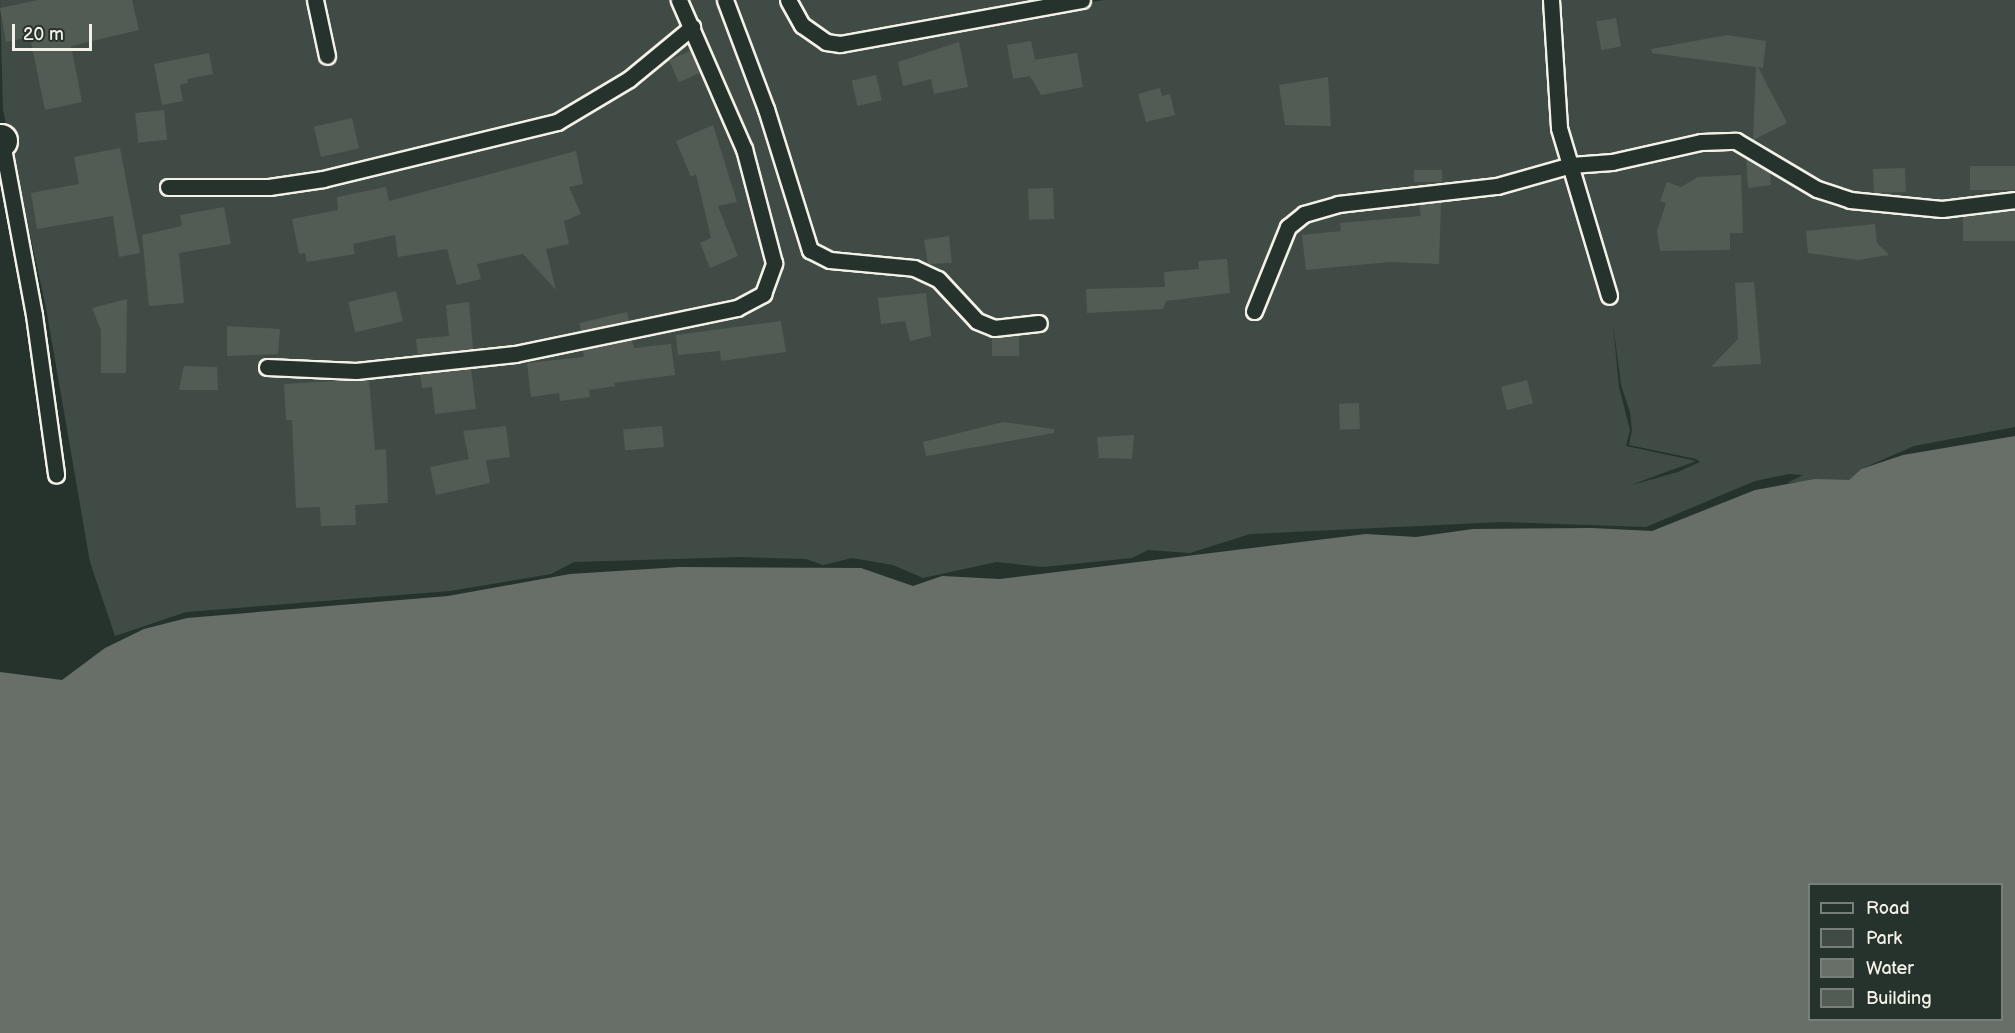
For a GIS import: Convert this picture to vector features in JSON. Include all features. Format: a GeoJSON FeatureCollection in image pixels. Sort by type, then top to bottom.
{"type":"FeatureCollection","features":[{"type":"Feature","properties":{"kind":"lane"},"geometry":{"type":"LineString","coordinates":[[315,0],[327,56]]}},
{"type":"Feature","properties":{"kind":"lane"},"geometry":{"type":"LineString","coordinates":[[267,367],[356,371],[508,355],[662,325],[754,301],[770,282],[774,263],[744,149],[679,0]]}},
{"type":"Feature","properties":{"kind":"lane"},"geometry":{"type":"LineString","coordinates":[[725,0],[766,109],[810,250],[830,260],[914,268],[938,279],[977,321],[994,328],[1039,323]]}},
{"type":"Feature","properties":{"kind":"lane"},"geometry":{"type":"LineString","coordinates":[[788,0],[802,25],[826,42],[840,44],[866,43],[1082,0]]}},
{"type":"Feature","properties":{"kind":"lane"},"geometry":{"type":"LineString","coordinates":[[1551,0],[1560,128],[1609,296]]}},
{"type":"Feature","properties":{"kind":"lane"},"geometry":{"type":"LineString","coordinates":[[168,187],[269,187],[323,178],[557,122],[629,79],[692,27]]}},
{"type":"Feature","properties":{"kind":"lane"},"geometry":{"type":"LineString","coordinates":[[0,138],[34,315],[56,474]]}},
{"type":"Feature","properties":{"kind":"lane"},"geometry":{"type":"LineString","coordinates":[[1254,311],[1288,227],[1304,214],[1338,204],[1497,186],[1571,165],[1612,162],[1701,142],[1736,141],[1817,189],[1850,200],[1942,209],[2015,200]]}},
{"type":"Feature","properties":{"kind":"green space"},"geometry":{"type":"Polygon","coordinates":[[[0,0],[782,0],[840,49],[1104,0],[2015,0],[2015,427],[1914,446],[1861,469],[1849,480],[1787,483],[1803,475],[1789,474],[1755,481],[1646,527],[1502,522],[1250,534],[1190,553],[1148,550],[1132,558],[1043,567],[996,562],[923,578],[893,565],[852,558],[823,565],[806,559],[740,557],[574,562],[551,574],[450,591],[186,612],[115,636],[90,562],[46,308],[3,110],[0,0]],[[1613,324],[1619,387],[1630,430],[1626,446],[1696,461],[1628,486],[1678,472],[1700,462],[1696,459],[1629,445],[1632,430],[1630,412],[1621,385],[1613,324]]]}},
{"type":"Feature","properties":{"kind":"green space"},"geometry":{"type":"Polygon","coordinates":[[[794,0],[1067,0],[830,38],[812,25],[794,0]]]}},
{"type":"Feature","properties":{"kind":"water"},"geometry":{"type":"Polygon","coordinates":[[[2015,436],[2015,1033],[0,1033],[0,672],[62,680],[105,648],[144,629],[187,618],[448,596],[570,574],[680,567],[861,568],[913,586],[942,576],[1000,579],[1366,534],[1416,537],[1473,529],[1592,528],[1652,531],[1755,490],[1815,479],[1849,480],[1861,469],[1903,455],[2015,436]]]}},
{"type":"Feature","properties":{"kind":"building"},"geometry":{"type":"Polygon","coordinates":[[[38,0],[132,0],[139,30],[71,46],[82,102],[45,110],[30,37],[6,42],[0,8],[38,0]]]}},
{"type":"Feature","properties":{"kind":"building"},"geometry":{"type":"Polygon","coordinates":[[[1616,18],[1621,47],[1601,50],[1596,21],[1616,18]]]}},
{"type":"Feature","properties":{"kind":"building"},"geometry":{"type":"Polygon","coordinates":[[[1727,35],[1766,41],[1763,68],[1758,67],[1787,123],[1753,140],[1756,67],[1652,53],[1651,49],[1727,35]]]}},
{"type":"Feature","properties":{"kind":"building"},"geometry":{"type":"Polygon","coordinates":[[[1031,41],[1035,60],[1077,53],[1083,87],[1041,95],[1030,76],[1013,79],[1007,45],[1031,41]]]}},
{"type":"Feature","properties":{"kind":"building"},"geometry":{"type":"Polygon","coordinates":[[[959,42],[968,87],[934,94],[931,79],[903,86],[898,62],[959,42]]]}},
{"type":"Feature","properties":{"kind":"building"},"geometry":{"type":"Polygon","coordinates":[[[690,51],[700,73],[679,82],[669,60],[690,51]]]}},
{"type":"Feature","properties":{"kind":"building"},"geometry":{"type":"Polygon","coordinates":[[[209,53],[213,74],[187,79],[188,83],[180,85],[183,101],[162,105],[154,64],[209,53]]]}},
{"type":"Feature","properties":{"kind":"building"},"geometry":{"type":"Polygon","coordinates":[[[876,75],[882,100],[857,106],[852,81],[876,75]]]}},
{"type":"Feature","properties":{"kind":"building"},"geometry":{"type":"Polygon","coordinates":[[[1328,77],[1331,126],[1285,125],[1279,85],[1328,77]]]}},
{"type":"Feature","properties":{"kind":"building"},"geometry":{"type":"Polygon","coordinates":[[[1160,88],[1162,96],[1170,94],[1175,115],[1146,122],[1138,94],[1160,88]]]}},
{"type":"Feature","properties":{"kind":"building"},"geometry":{"type":"Polygon","coordinates":[[[164,110],[167,140],[138,143],[135,113],[164,110]]]}},
{"type":"Feature","properties":{"kind":"building"},"geometry":{"type":"Polygon","coordinates":[[[352,118],[359,148],[321,157],[314,127],[352,118]]]}},
{"type":"Feature","properties":{"kind":"building"},"geometry":{"type":"Polygon","coordinates":[[[713,125],[737,202],[718,206],[738,256],[710,268],[700,243],[711,238],[696,174],[691,177],[676,141],[713,125]]]}},
{"type":"Feature","properties":{"kind":"building"},"geometry":{"type":"Polygon","coordinates":[[[120,148],[140,253],[119,257],[113,216],[37,229],[31,193],[79,184],[74,157],[120,148]]]}},
{"type":"Feature","properties":{"kind":"building"},"geometry":{"type":"Polygon","coordinates":[[[576,151],[583,184],[569,187],[581,214],[564,221],[569,244],[546,249],[556,290],[523,254],[477,264],[481,279],[457,285],[447,249],[398,257],[395,235],[353,244],[355,254],[307,262],[305,253],[299,254],[292,219],[338,210],[337,197],[386,187],[389,201],[576,151]]]}},
{"type":"Feature","properties":{"kind":"building"},"geometry":{"type":"Polygon","coordinates":[[[1746,158],[1770,173],[1771,185],[1748,188],[1746,158]]]}},
{"type":"Feature","properties":{"kind":"building"},"geometry":{"type":"Polygon","coordinates":[[[1970,166],[2015,166],[2015,190],[1970,190],[1970,166]]]}},
{"type":"Feature","properties":{"kind":"building"},"geometry":{"type":"Polygon","coordinates":[[[1905,168],[1906,192],[1874,193],[1873,169],[1905,168]]]}},
{"type":"Feature","properties":{"kind":"building"},"geometry":{"type":"Polygon","coordinates":[[[1414,170],[1442,170],[1442,182],[1414,182],[1414,170]]]}},
{"type":"Feature","properties":{"kind":"building"},"geometry":{"type":"Polygon","coordinates":[[[1741,175],[1743,233],[1730,233],[1730,250],[1660,251],[1657,231],[1666,203],[1660,201],[1667,182],[1681,187],[1698,177],[1741,175]]]}},
{"type":"Feature","properties":{"kind":"building"},"geometry":{"type":"Polygon","coordinates":[[[1053,188],[1054,219],[1029,220],[1028,189],[1053,188]]]}},
{"type":"Feature","properties":{"kind":"building"},"geometry":{"type":"Polygon","coordinates":[[[1441,202],[1439,264],[1390,262],[1306,270],[1302,235],[1341,231],[1340,223],[1421,216],[1419,205],[1441,202]]]}},
{"type":"Feature","properties":{"kind":"building"},"geometry":{"type":"Polygon","coordinates":[[[224,207],[231,244],[179,253],[184,303],[149,306],[142,235],[182,226],[180,215],[224,207]]]}},
{"type":"Feature","properties":{"kind":"building"},"geometry":{"type":"Polygon","coordinates":[[[1963,210],[2015,210],[2015,241],[1963,241],[1963,210]]]}},
{"type":"Feature","properties":{"kind":"building"},"geometry":{"type":"Polygon","coordinates":[[[1875,224],[1877,243],[1889,255],[1858,260],[1808,253],[1806,231],[1875,224]]]}},
{"type":"Feature","properties":{"kind":"building"},"geometry":{"type":"Polygon","coordinates":[[[949,236],[952,263],[928,264],[924,240],[949,236]]]}},
{"type":"Feature","properties":{"kind":"building"},"geometry":{"type":"Polygon","coordinates":[[[1227,259],[1230,293],[1166,301],[1163,309],[1087,313],[1086,289],[1165,287],[1164,272],[1199,269],[1198,261],[1227,259]]]}},
{"type":"Feature","properties":{"kind":"building"},"geometry":{"type":"Polygon","coordinates":[[[1754,282],[1761,364],[1711,367],[1738,339],[1735,283],[1754,282]]]}},
{"type":"Feature","properties":{"kind":"building"},"geometry":{"type":"Polygon","coordinates":[[[396,291],[403,321],[355,332],[348,302],[396,291]]]}},
{"type":"Feature","properties":{"kind":"building"},"geometry":{"type":"Polygon","coordinates":[[[926,293],[931,336],[910,341],[905,321],[881,324],[878,298],[926,293]]]}},
{"type":"Feature","properties":{"kind":"building"},"geometry":{"type":"Polygon","coordinates":[[[127,299],[126,373],[101,373],[101,330],[92,308],[127,299]]]}},
{"type":"Feature","properties":{"kind":"building"},"geometry":{"type":"Polygon","coordinates":[[[469,302],[473,349],[418,355],[416,339],[449,336],[446,305],[469,302]]]}},
{"type":"Feature","properties":{"kind":"building"},"geometry":{"type":"Polygon","coordinates":[[[627,312],[629,321],[581,332],[579,323],[627,312]]]}},
{"type":"Feature","properties":{"kind":"building"},"geometry":{"type":"Polygon","coordinates":[[[781,321],[786,352],[721,361],[720,351],[678,355],[676,335],[781,321]]]}},
{"type":"Feature","properties":{"kind":"building"},"geometry":{"type":"Polygon","coordinates":[[[227,326],[280,329],[278,354],[227,356],[227,326]]]}},
{"type":"Feature","properties":{"kind":"building"},"geometry":{"type":"Polygon","coordinates":[[[992,335],[1019,335],[1019,356],[992,356],[992,335]]]}},
{"type":"Feature","properties":{"kind":"building"},"geometry":{"type":"Polygon","coordinates":[[[632,340],[634,348],[671,344],[675,375],[614,383],[615,386],[589,390],[590,397],[560,401],[559,393],[531,397],[527,363],[584,357],[583,350],[632,340]]]}},
{"type":"Feature","properties":{"kind":"building"},"geometry":{"type":"Polygon","coordinates":[[[184,366],[217,367],[218,390],[179,390],[184,366]]]}},
{"type":"Feature","properties":{"kind":"building"},"geometry":{"type":"Polygon","coordinates":[[[471,368],[476,409],[435,414],[432,387],[422,388],[420,374],[471,368]]]}},
{"type":"Feature","properties":{"kind":"building"},"geometry":{"type":"Polygon","coordinates":[[[369,379],[375,450],[386,449],[388,503],[355,505],[356,525],[321,526],[320,507],[296,508],[292,420],[286,420],[284,384],[369,379]]]}},
{"type":"Feature","properties":{"kind":"building"},"geometry":{"type":"Polygon","coordinates":[[[1527,380],[1533,403],[1507,410],[1501,387],[1527,380]]]}},
{"type":"Feature","properties":{"kind":"building"},"geometry":{"type":"Polygon","coordinates":[[[1359,403],[1360,429],[1340,430],[1339,404],[1359,403]]]}},
{"type":"Feature","properties":{"kind":"building"},"geometry":{"type":"Polygon","coordinates":[[[1003,422],[1054,429],[1054,433],[926,456],[923,442],[1003,422]]]}},
{"type":"Feature","properties":{"kind":"building"},"geometry":{"type":"Polygon","coordinates":[[[506,426],[510,457],[486,460],[490,483],[436,495],[430,467],[469,459],[463,431],[506,426]]]}},
{"type":"Feature","properties":{"kind":"building"},"geometry":{"type":"Polygon","coordinates":[[[662,426],[664,447],[625,450],[623,429],[662,426]]]}},
{"type":"Feature","properties":{"kind":"building"},"geometry":{"type":"Polygon","coordinates":[[[1134,435],[1132,459],[1099,458],[1097,437],[1134,435]]]}}]}
